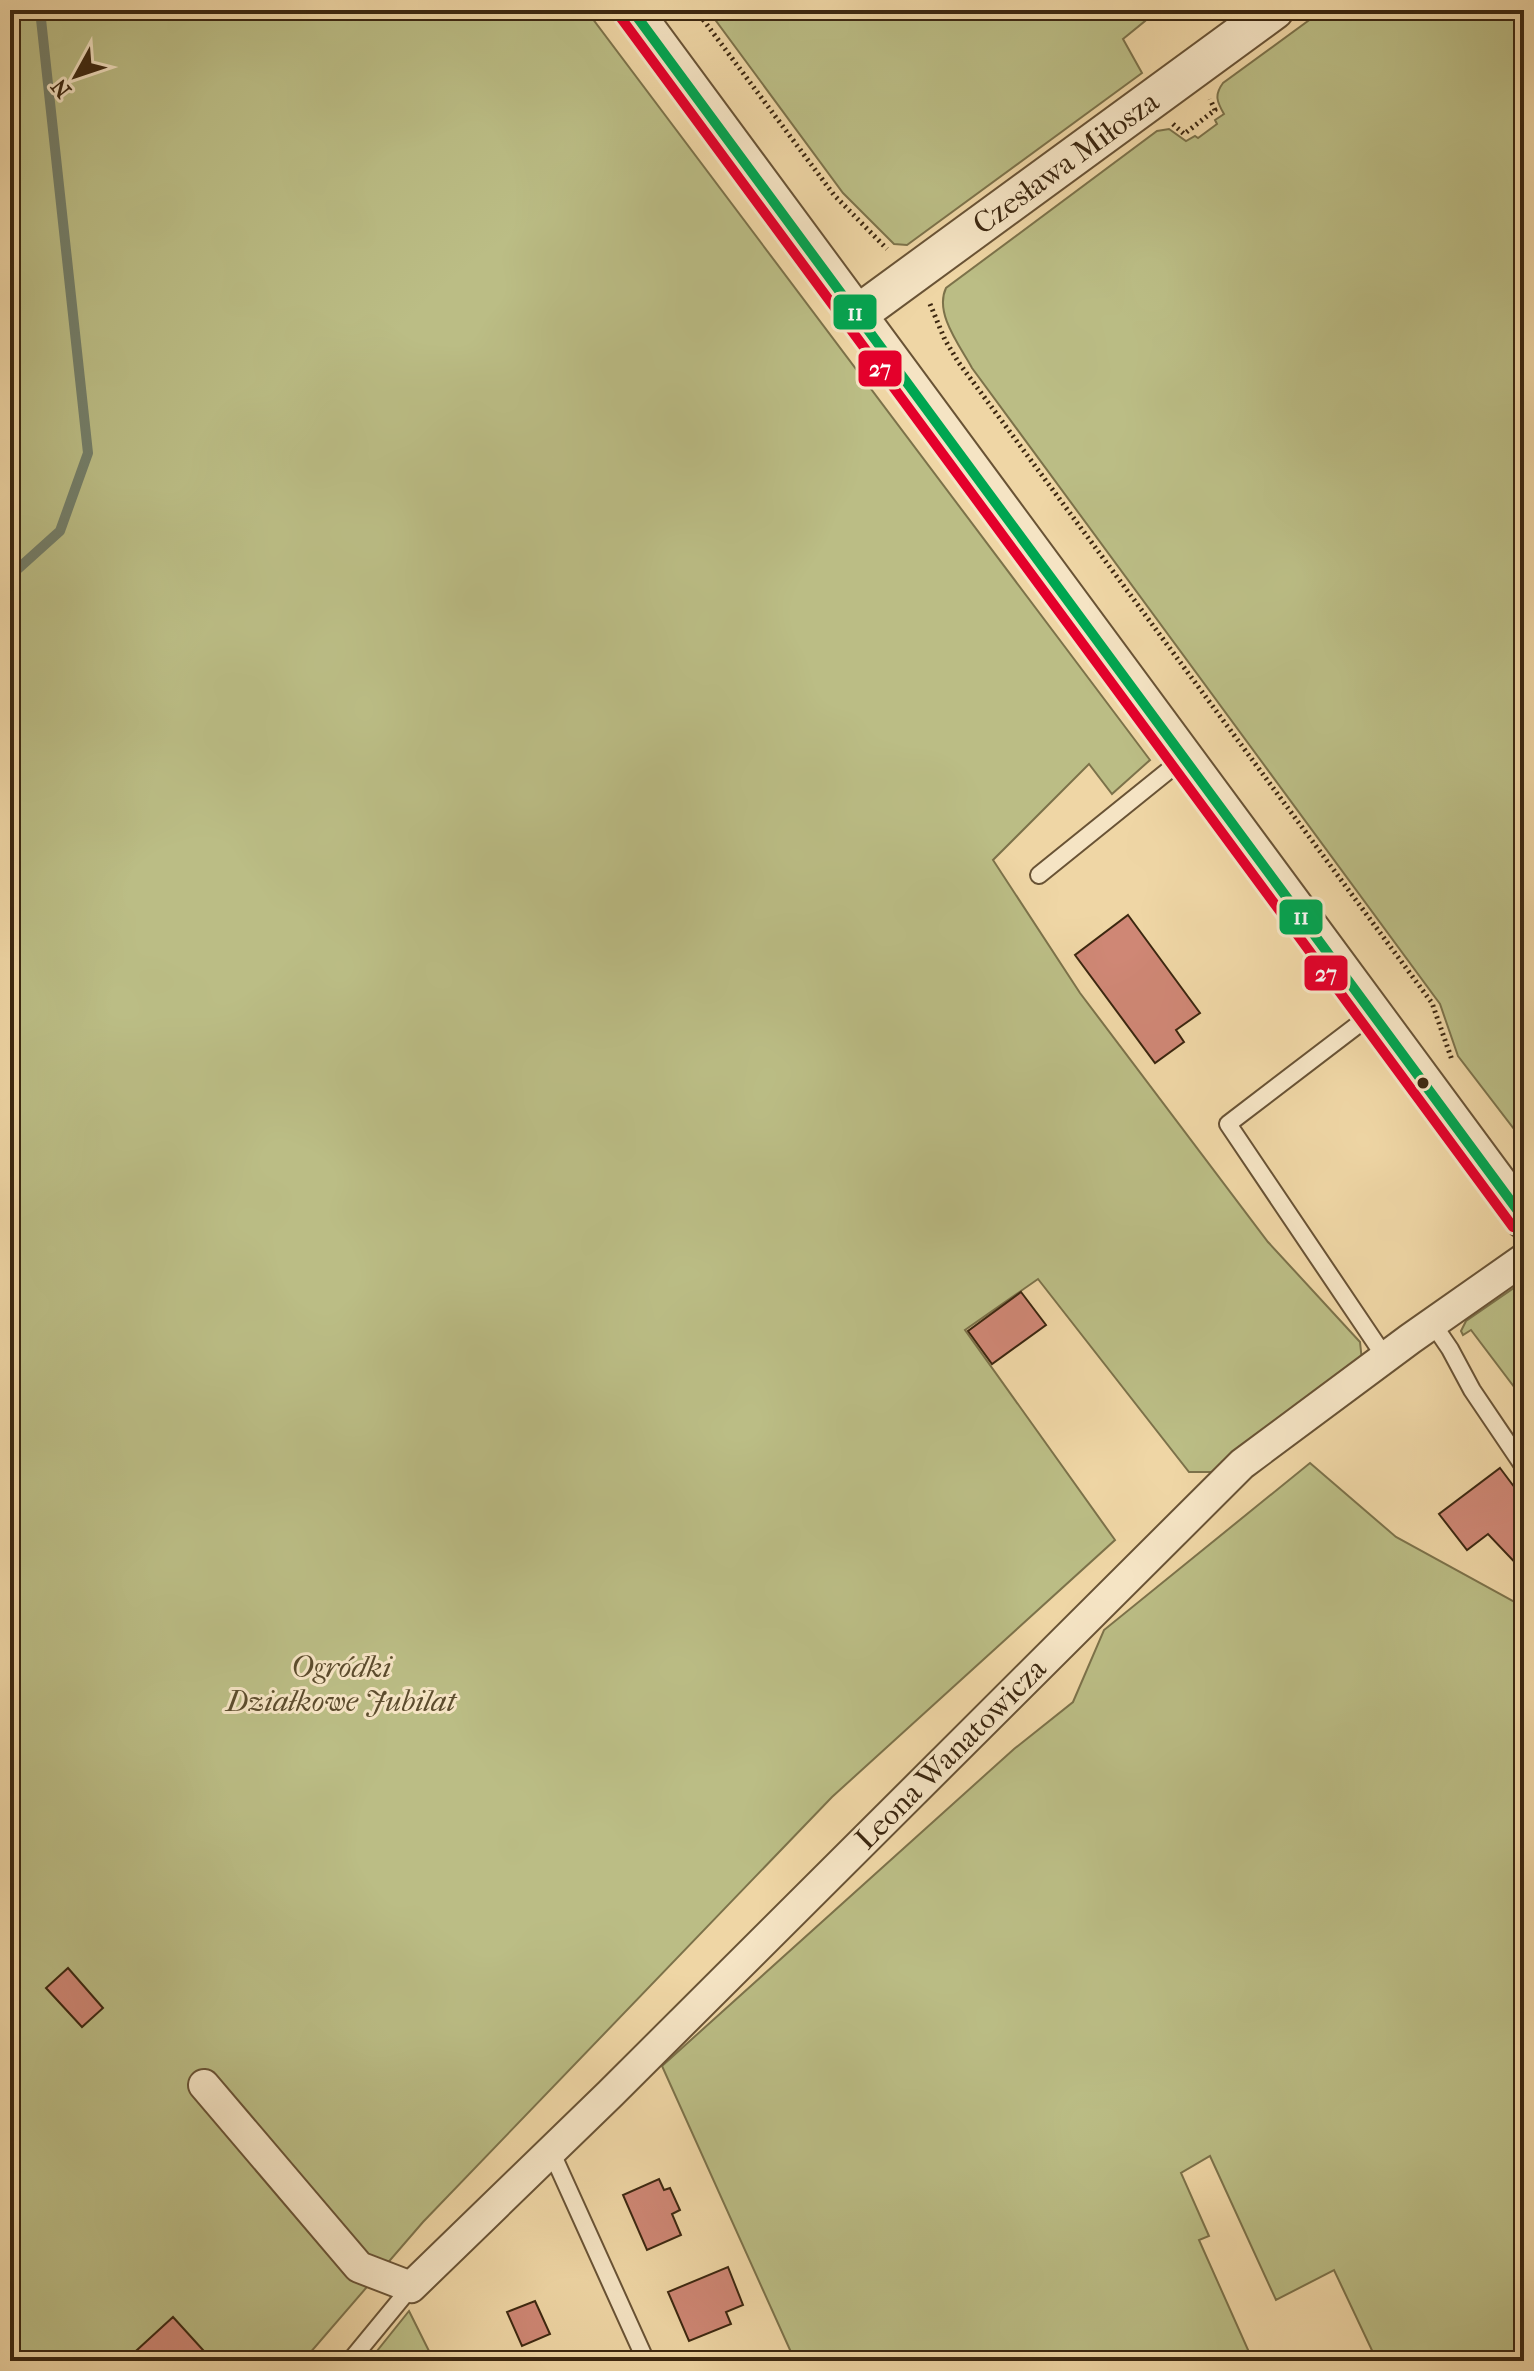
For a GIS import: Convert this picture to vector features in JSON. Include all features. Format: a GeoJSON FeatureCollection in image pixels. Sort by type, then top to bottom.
{"type":"FeatureCollection","features":[{"type":"Feature","properties":{"kind":"street"},"geometry":{"type":"LineString","coordinates":[[632,10],[1524,1219]]}},
{"type":"Feature","properties":{"kind":"street","name":"Czesława Miłosza"},"geometry":{"type":"LineString","coordinates":[[857,315],[1274,10]]}},
{"type":"Feature","properties":{"kind":"street","name":"Leona Wanatowicza"},"geometry":{"type":"LineString","coordinates":[[411,2287],[1242,1464],[1385,1357],[1524,1259]]}},
{"type":"Feature","properties":{"kind":"street"},"geometry":{"type":"LineString","coordinates":[[204,2085],[359,2267],[411,2287]]}},
{"type":"Feature","properties":{"kind":"lane"},"geometry":{"type":"LineString","coordinates":[[1039,875],[1184,758]]}},
{"type":"Feature","properties":{"kind":"lane"},"geometry":{"type":"LineString","coordinates":[[1372,1014],[1228,1124],[1385,1357]]}},
{"type":"Feature","properties":{"kind":"lane"},"geometry":{"type":"LineString","coordinates":[[1433,1324],[1472,1390],[1524,1467]]}},
{"type":"Feature","properties":{"kind":"lane"},"geometry":{"type":"LineString","coordinates":[[551,2151],[646,2361]]}},
{"type":"Feature","properties":{"kind":"lane","name":"Leona Wanatowicza"},"geometry":{"type":"LineString","coordinates":[[350,2361],[411,2287]]}},
{"type":"Feature","properties":{"kind":"path"},"geometry":{"type":"LineString","coordinates":[[696,10],[834,195],[898,258],[927,296],[945,340],[959,363],[1432,1003],[1454,1065]]}},
{"type":"Feature","properties":{"kind":"path"},"geometry":{"type":"LineString","coordinates":[[1184,134],[1215,110]]}},
{"type":"Feature","properties":{"kind":"green space","name":"Ogródki Działkowe Jubilat"},"geometry":{"type":"Polygon","coordinates":[[[10,10],[586,10],[1150,760],[1112,794],[1089,764],[993,860],[1080,993],[1268,1242],[1360,1342],[1362,1361],[1220,1472],[1189,1472],[1038,1279],[965,1330],[1115,1540],[832,1797],[423,2222],[303,2361],[10,2361],[10,10]]]}},
{"type":"Feature","properties":{"kind":"green space"},"geometry":{"type":"Polygon","coordinates":[[[708,10],[1136,10],[1145,21],[1123,39],[1142,73],[907,245],[894,244],[843,193],[708,10]]]}},
{"type":"Feature","properties":{"kind":"green space"},"geometry":{"type":"Polygon","coordinates":[[[1323,10],[1524,10],[1524,1142],[1458,1056],[1440,1004],[972,368],[950,329],[943,308],[946,288],[1157,131],[1169,129],[1186,141],[1195,136],[1198,138],[1217,124],[1215,120],[1224,114],[1218,98],[1223,83],[1323,10]]]}},
{"type":"Feature","properties":{"kind":"green space"},"geometry":{"type":"Polygon","coordinates":[[[1524,1281],[1524,1400],[1471,1330],[1463,1335],[1461,1331],[1466,1321],[1524,1281]]]}},
{"type":"Feature","properties":{"kind":"green space"},"geometry":{"type":"Polygon","coordinates":[[[1310,1463],[1396,1537],[1524,1607],[1524,2361],[1377,2361],[1334,2270],[1276,2300],[1210,2156],[1181,2173],[1209,2236],[1199,2240],[1253,2361],[795,2361],[662,2066],[1014,1749],[1073,1702],[1104,1630],[1310,1463]]]}},
{"type":"Feature","properties":{"kind":"green space"},"geometry":{"type":"Polygon","coordinates":[[[409,2311],[434,2361],[369,2361],[409,2311]]]}},
{"type":"Feature","properties":{"kind":"building"},"geometry":{"type":"Polygon","coordinates":[[[1128,915],[1200,1013],[1176,1030],[1184,1042],[1155,1063],[1075,955],[1128,915]]]}},
{"type":"Feature","properties":{"kind":"building"},"geometry":{"type":"Polygon","coordinates":[[[1021,1292],[1046,1325],[992,1364],[968,1331],[1021,1292]]]}},
{"type":"Feature","properties":{"kind":"building"},"geometry":{"type":"Polygon","coordinates":[[[1500,1468],[1524,1500],[1524,1572],[1488,1534],[1467,1550],[1439,1514],[1500,1468]]]}},
{"type":"Feature","properties":{"kind":"building"},"geometry":{"type":"Polygon","coordinates":[[[68,1968],[103,2008],[82,2027],[46,1988],[68,1968]]]}},
{"type":"Feature","properties":{"kind":"building"},"geometry":{"type":"Polygon","coordinates":[[[659,2179],[664,2190],[670,2188],[680,2210],[672,2214],[681,2235],[647,2250],[623,2195],[659,2179]]]}},
{"type":"Feature","properties":{"kind":"building"},"geometry":{"type":"Polygon","coordinates":[[[728,2267],[743,2305],[726,2312],[731,2324],[689,2341],[668,2292],[728,2267]]]}},
{"type":"Feature","properties":{"kind":"building"},"geometry":{"type":"Polygon","coordinates":[[[535,2301],[550,2334],[522,2346],[507,2312],[535,2301]]]}},
{"type":"Feature","properties":{"kind":"building"},"geometry":{"type":"Polygon","coordinates":[[[173,2317],[213,2361],[125,2361],[173,2317]]]}},
{"type":"Feature","properties":{"kind":"waterway"},"geometry":{"type":"LineString","coordinates":[[10,576],[60,531],[88,453],[40,10]]}},
{"type":"Feature","properties":{"kind":"transit line","name":"11"},"geometry":{"type":"LineString","coordinates":[[632,10],[1524,1219]]}},
{"type":"Feature","properties":{"kind":"transit line","name":"27"},"geometry":{"type":"LineString","coordinates":[[621,18],[1513,1227]]}}]}
